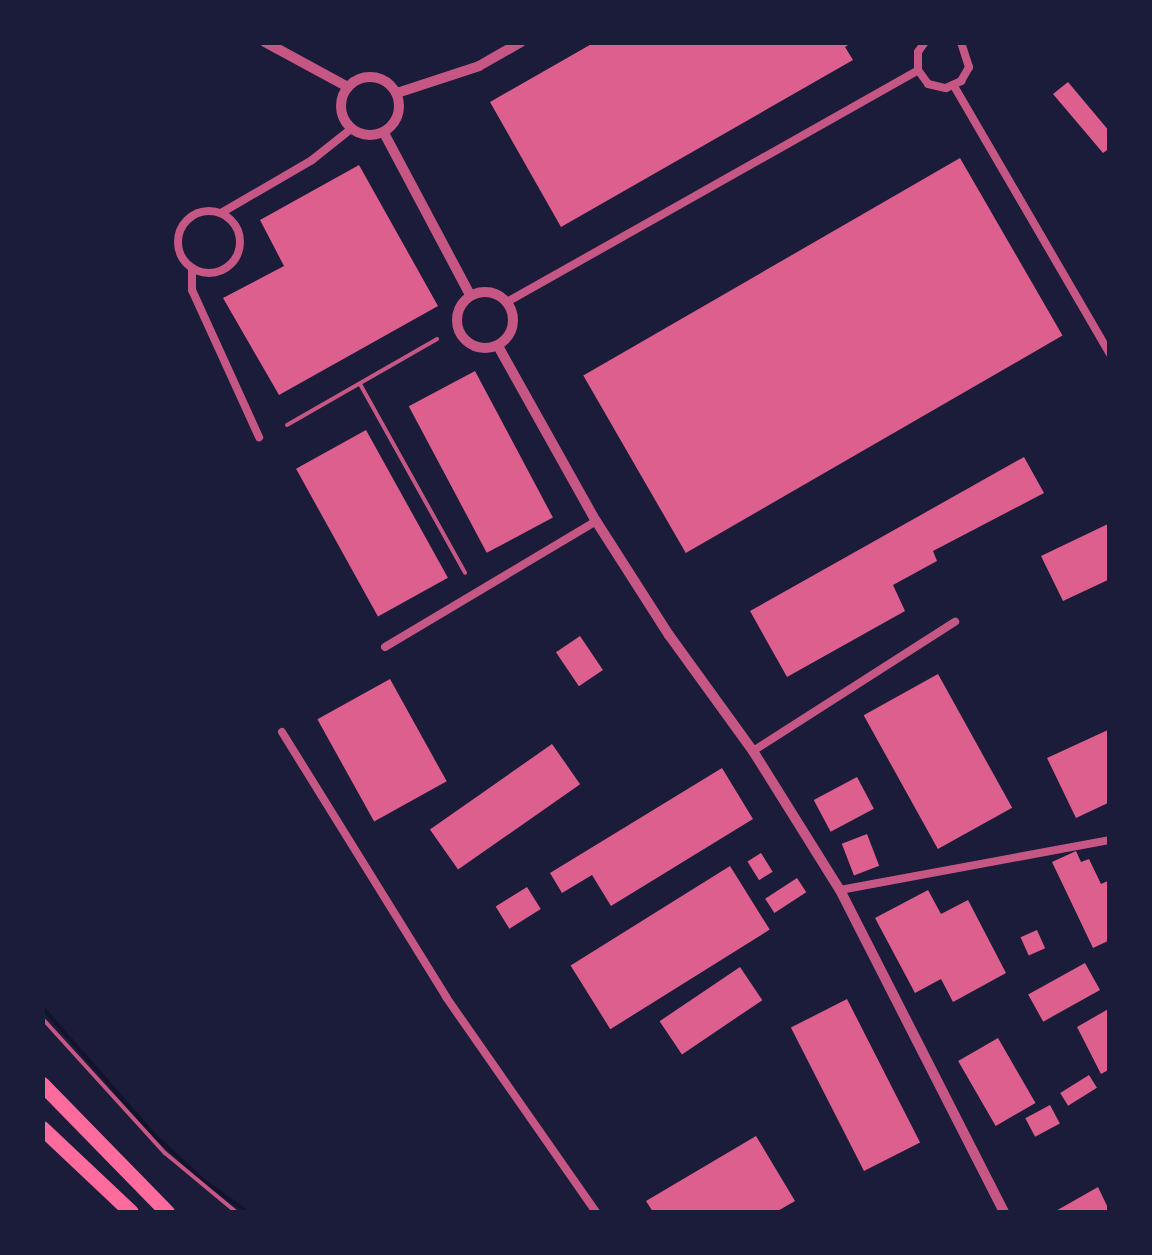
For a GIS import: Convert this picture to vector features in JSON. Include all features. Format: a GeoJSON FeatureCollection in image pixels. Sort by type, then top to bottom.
{"type":"FeatureCollection","features":[{"type":"Feature","properties":{"kind":"highway"},"geometry":{"type":"LineString","coordinates":[[42,1084],[167,1212]]}},
{"type":"Feature","properties":{"kind":"highway"},"geometry":{"type":"LineString","coordinates":[[42,1128],[131,1212]]}},
{"type":"Feature","properties":{"kind":"street"},"geometry":{"type":"LineString","coordinates":[[265,42],[348,87]]}},
{"type":"Feature","properties":{"kind":"street"},"geometry":{"type":"LineString","coordinates":[[397,93],[479,66],[521,42]]}},
{"type":"Feature","properties":{"kind":"street"},"geometry":{"type":"LineString","coordinates":[[925,42],[918,52],[918,70],[937,88],[954,86],[969,67],[963,43]]}},
{"type":"Feature","properties":{"kind":"street"},"geometry":{"type":"LineString","coordinates":[[507,302],[918,70]]}},
{"type":"Feature","properties":{"kind":"street"},"geometry":{"type":"LineString","coordinates":[[374,77],[397,93],[400,111],[384,133],[367,136],[351,129],[341,104],[348,87],[374,77]]}},
{"type":"Feature","properties":{"kind":"street"},"geometry":{"type":"LineString","coordinates":[[954,86],[1110,354]]}},
{"type":"Feature","properties":{"kind":"street"},"geometry":{"type":"LineString","coordinates":[[259,437],[192,290],[192,268],[180,252],[180,232],[201,212],[221,213],[312,160],[351,129]]}},
{"type":"Feature","properties":{"kind":"street"},"geometry":{"type":"LineString","coordinates":[[384,133],[470,295]]}},
{"type":"Feature","properties":{"kind":"street"},"geometry":{"type":"LineString","coordinates":[[192,268],[212,273],[236,257],[236,227],[221,213]]}},
{"type":"Feature","properties":{"kind":"street"},"geometry":{"type":"LineString","coordinates":[[494,293],[507,302],[513,326],[498,346],[478,348],[462,338],[458,310],[470,295],[494,293]]}},
{"type":"Feature","properties":{"kind":"street"},"geometry":{"type":"LineString","coordinates":[[498,346],[596,520],[669,635],[753,751],[840,890],[1004,1212]]}},
{"type":"Feature","properties":{"kind":"street"},"geometry":{"type":"LineString","coordinates":[[385,646],[596,520]]}},
{"type":"Feature","properties":{"kind":"street"},"geometry":{"type":"LineString","coordinates":[[753,751],[956,622]]}},
{"type":"Feature","properties":{"kind":"street"},"geometry":{"type":"LineString","coordinates":[[282,732],[446,997],[596,1212]]}},
{"type":"Feature","properties":{"kind":"street"},"geometry":{"type":"LineString","coordinates":[[840,890],[1110,840]]}},
{"type":"Feature","properties":{"kind":"lane"},"geometry":{"type":"LineString","coordinates":[[287,425],[438,340]]}},
{"type":"Feature","properties":{"kind":"lane"},"geometry":{"type":"LineString","coordinates":[[360,384],[465,572]]}},
{"type":"Feature","properties":{"kind":"lane"},"geometry":{"type":"LineString","coordinates":[[42,1018],[154,1141],[236,1212]]}},
{"type":"Feature","properties":{"kind":"building"},"geometry":{"type":"Polygon","coordinates":[[[595,42],[853,42],[845,47],[853,60],[561,227],[490,102],[595,42]]]}},
{"type":"Feature","properties":{"kind":"building"},"geometry":{"type":"Polygon","coordinates":[[[1068,82],[1110,132],[1110,148],[1103,153],[1053,94],[1068,82]]]}},
{"type":"Feature","properties":{"kind":"building"},"geometry":{"type":"Polygon","coordinates":[[[960,158],[1062,336],[686,553],[583,376],[960,158]]]}},
{"type":"Feature","properties":{"kind":"building"},"geometry":{"type":"Polygon","coordinates":[[[359,165],[438,306],[279,395],[223,298],[284,266],[260,220],[359,165]]]}},
{"type":"Feature","properties":{"kind":"building"},"geometry":{"type":"Polygon","coordinates":[[[475,371],[553,518],[487,553],[409,406],[475,371]]]}},
{"type":"Feature","properties":{"kind":"building"},"geometry":{"type":"Polygon","coordinates":[[[366,430],[448,578],[378,617],[296,469],[366,430]]]}},
{"type":"Feature","properties":{"kind":"building"},"geometry":{"type":"Polygon","coordinates":[[[1024,457],[1044,493],[933,551],[937,561],[893,585],[905,611],[787,677],[750,611],[1024,457]]]}},
{"type":"Feature","properties":{"kind":"building"},"geometry":{"type":"Polygon","coordinates":[[[1110,523],[1110,579],[1063,601],[1041,556],[1110,523]]]}},
{"type":"Feature","properties":{"kind":"building"},"geometry":{"type":"Polygon","coordinates":[[[580,636],[603,670],[579,686],[556,652],[580,636]]]}},
{"type":"Feature","properties":{"kind":"building"},"geometry":{"type":"Polygon","coordinates":[[[938,674],[1012,808],[938,849],[864,715],[938,674]]]}},
{"type":"Feature","properties":{"kind":"building"},"geometry":{"type":"Polygon","coordinates":[[[390,679],[447,781],[374,822],[317,719],[390,679]]]}},
{"type":"Feature","properties":{"kind":"building"},"geometry":{"type":"Polygon","coordinates":[[[1110,729],[1110,802],[1076,818],[1047,758],[1110,729]]]}},
{"type":"Feature","properties":{"kind":"building"},"geometry":{"type":"Polygon","coordinates":[[[552,744],[580,784],[458,870],[430,829],[552,744]]]}},
{"type":"Feature","properties":{"kind":"building"},"geometry":{"type":"Polygon","coordinates":[[[722,768],[753,819],[611,906],[592,875],[562,893],[550,873],[722,768]]]}},
{"type":"Feature","properties":{"kind":"building"},"geometry":{"type":"Polygon","coordinates":[[[857,777],[874,809],[831,832],[814,800],[857,777]]]}},
{"type":"Feature","properties":{"kind":"building"},"geometry":{"type":"Polygon","coordinates":[[[867,834],[879,866],[854,875],[842,844],[867,834]]]}},
{"type":"Feature","properties":{"kind":"building"},"geometry":{"type":"Polygon","coordinates":[[[1076,851],[1081,862],[1089,859],[1101,884],[1110,880],[1110,940],[1093,948],[1052,862],[1076,851]]]}},
{"type":"Feature","properties":{"kind":"building"},"geometry":{"type":"Polygon","coordinates":[[[761,853],[773,872],[759,880],[747,861],[761,853]]]}},
{"type":"Feature","properties":{"kind":"building"},"geometry":{"type":"Polygon","coordinates":[[[730,866],[770,930],[610,1029],[571,966],[730,866]]]}},
{"type":"Feature","properties":{"kind":"building"},"geometry":{"type":"Polygon","coordinates":[[[797,878],[806,892],[774,913],[765,899],[797,878]]]}},
{"type":"Feature","properties":{"kind":"building"},"geometry":{"type":"Polygon","coordinates":[[[527,887],[541,909],[509,929],[496,907],[527,887]]]}},
{"type":"Feature","properties":{"kind":"building"},"geometry":{"type":"Polygon","coordinates":[[[928,890],[941,914],[968,900],[1006,973],[953,1002],[941,979],[915,993],[875,918],[928,890]]]}},
{"type":"Feature","properties":{"kind":"building"},"geometry":{"type":"Polygon","coordinates":[[[1037,930],[1045,948],[1029,956],[1021,937],[1037,930]]]}},
{"type":"Feature","properties":{"kind":"building"},"geometry":{"type":"Polygon","coordinates":[[[1085,963],[1100,990],[1043,1022],[1028,995],[1085,963]]]}},
{"type":"Feature","properties":{"kind":"building"},"geometry":{"type":"Polygon","coordinates":[[[740,967],[762,1000],[682,1054],[660,1021],[740,967]]]}},
{"type":"Feature","properties":{"kind":"building"},"geometry":{"type":"Polygon","coordinates":[[[847,999],[920,1142],[864,1171],[791,1028],[847,999]]]}},
{"type":"Feature","properties":{"kind":"building"},"geometry":{"type":"Polygon","coordinates":[[[1110,1008],[1110,1069],[1101,1074],[1077,1027],[1110,1008]]]}},
{"type":"Feature","properties":{"kind":"building"},"geometry":{"type":"Polygon","coordinates":[[[998,1038],[1036,1103],[996,1126],[958,1061],[998,1038]]]}},
{"type":"Feature","properties":{"kind":"building"},"geometry":{"type":"Polygon","coordinates":[[[1089,1075],[1097,1088],[1068,1106],[1060,1093],[1089,1075]]]}},
{"type":"Feature","properties":{"kind":"building"},"geometry":{"type":"Polygon","coordinates":[[[1050,1105],[1060,1124],[1035,1137],[1025,1118],[1050,1105]]]}},
{"type":"Feature","properties":{"kind":"building"},"geometry":{"type":"Polygon","coordinates":[[[756,1136],[795,1201],[776,1212],[653,1212],[646,1201],[756,1136]]]}},
{"type":"Feature","properties":{"kind":"building"},"geometry":{"type":"Polygon","coordinates":[[[1098,1187],[1110,1212],[1054,1212],[1098,1187]]]}},
{"type":"Feature","properties":{"kind":"waterway"},"geometry":{"type":"LineString","coordinates":[[42,1007],[155,1136],[205,1182],[247,1212]]}}]}
